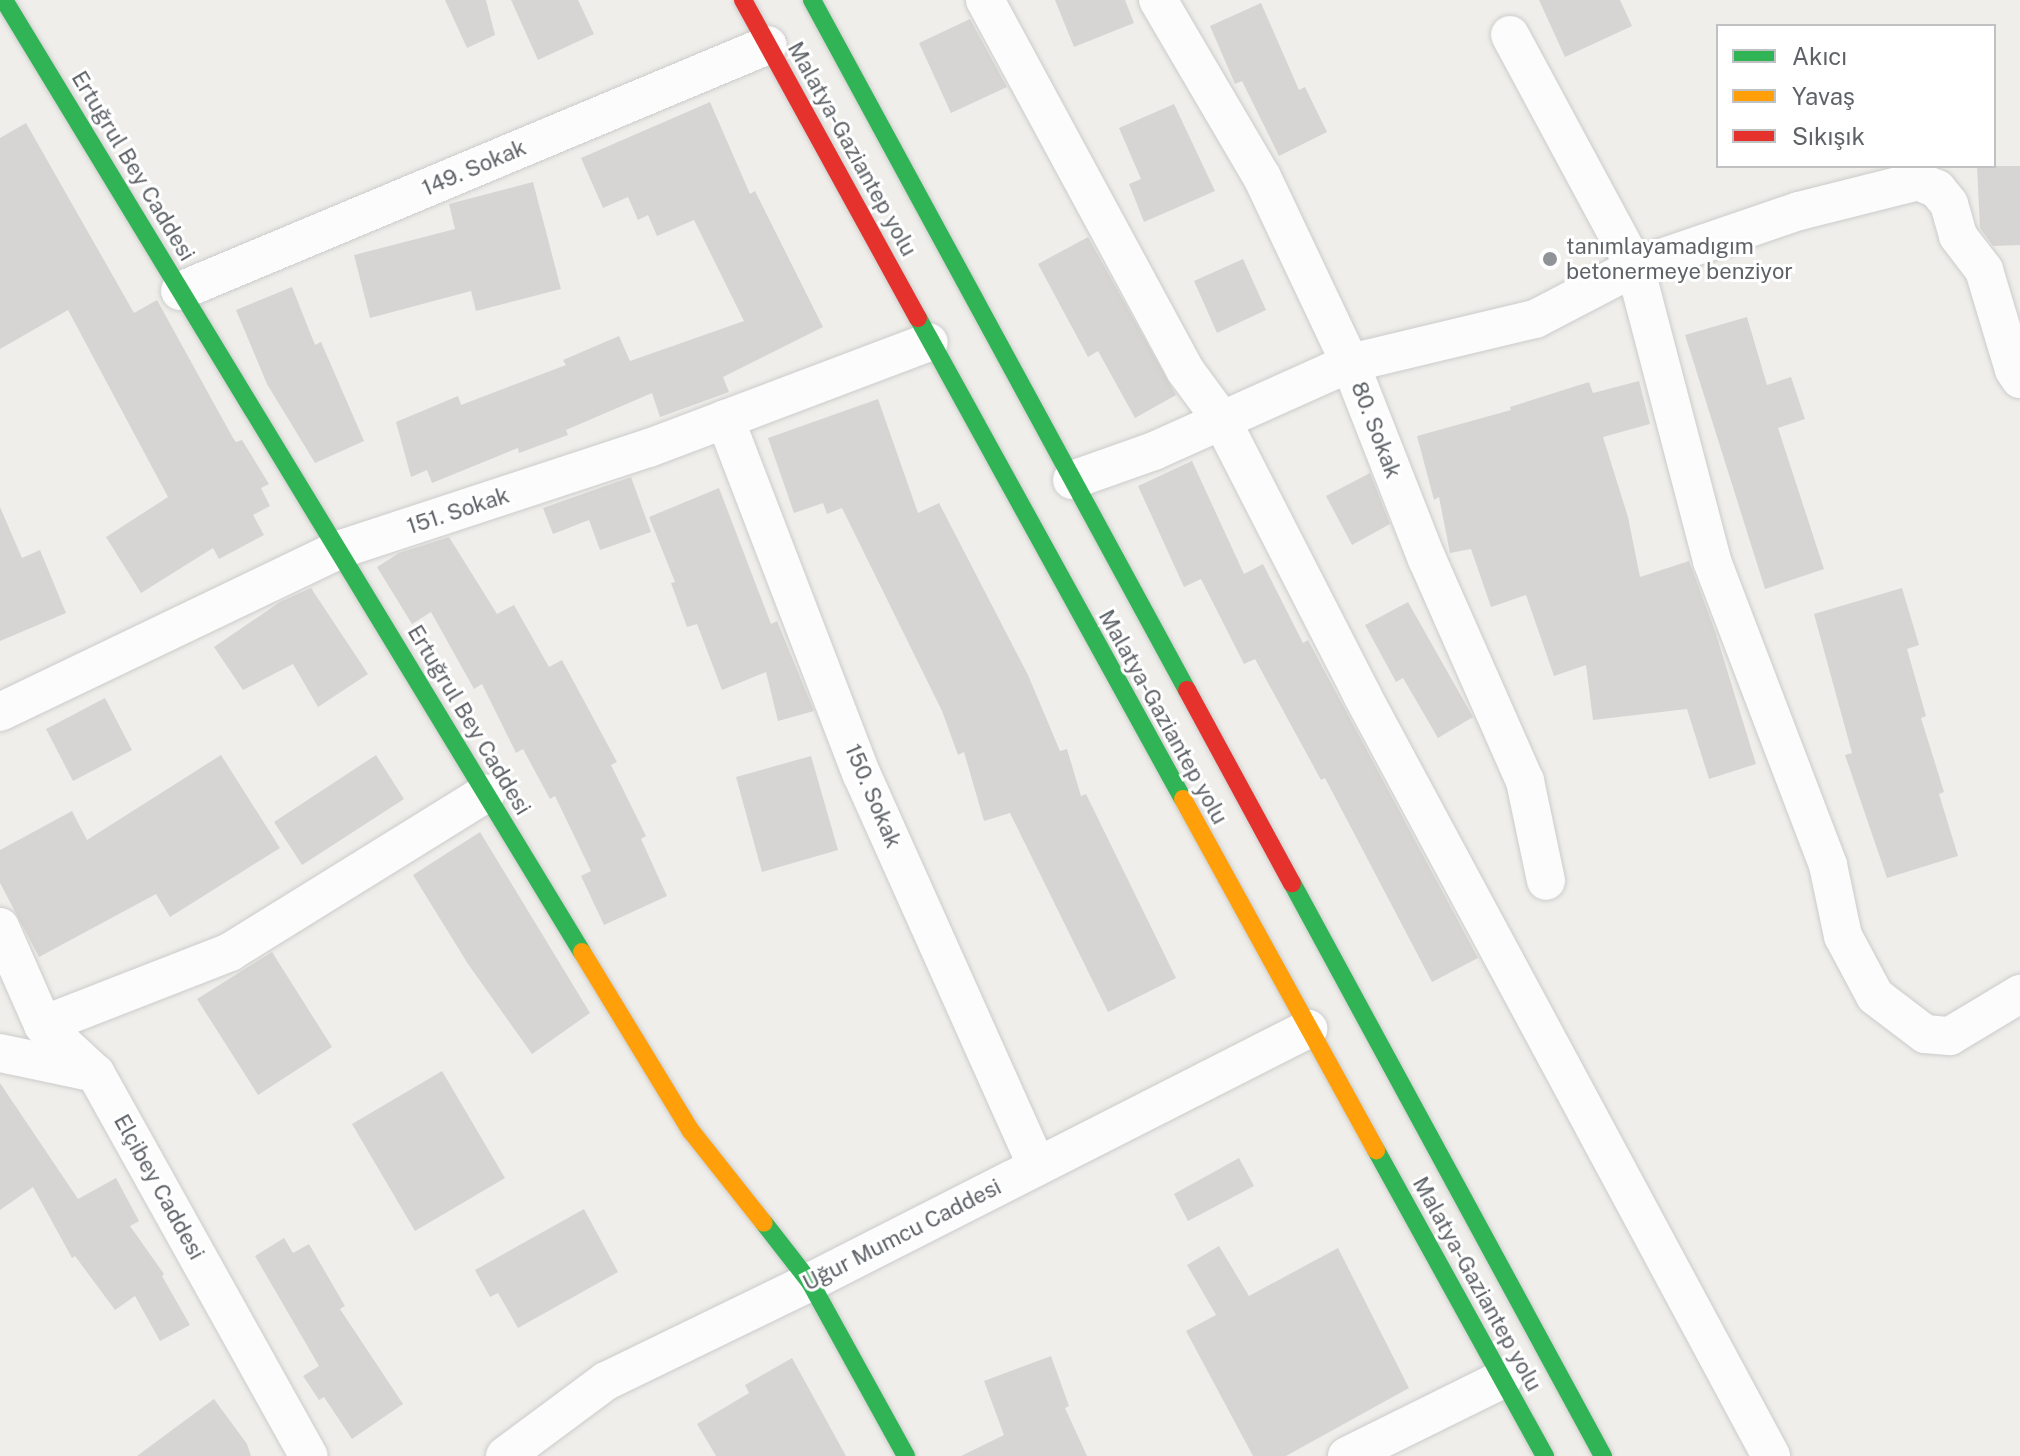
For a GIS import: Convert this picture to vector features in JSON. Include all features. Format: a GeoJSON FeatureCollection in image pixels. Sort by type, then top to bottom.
{"type":"FeatureCollection","features":[{"type":"Feature","properties":{"kind":"main road","name":"Ertuğrul Bey Caddesi"},"geometry":{"type":"LineString","coordinates":[[4,0],[691,1131],[810,1282],[906,1456]]}},
{"type":"Feature","properties":{"kind":"main road","name":"Malatya-Gaziantep yolu"},"geometry":{"type":"LineString","coordinates":[[743,0],[1545,1456]]}},
{"type":"Feature","properties":{"kind":"main road","name":"Malatya-Gaziantep yolu"},"geometry":{"type":"LineString","coordinates":[[812,0],[1603,1456]]}},
{"type":"Feature","properties":{"kind":"street"},"geometry":{"type":"LineString","coordinates":[[985,0],[1185,370],[1221,419],[1362,695],[1771,1456]]}},
{"type":"Feature","properties":{"kind":"street","name":"80. Sokak"},"geometry":{"type":"LineString","coordinates":[[1158,0],[1262,177],[1350,363],[1427,559],[1525,781],[1546,881]]}},
{"type":"Feature","properties":{"kind":"street"},"geometry":{"type":"LineString","coordinates":[[1510,35],[1635,267],[1712,561],[1828,865],[1843,936],[1875,996],[1925,1034],[1950,1036],[2020,994]]}},
{"type":"Feature","properties":{"kind":"street","name":"149. Sokak"},"geometry":{"type":"LineString","coordinates":[[180,291],[768,45]]}},
{"type":"Feature","properties":{"kind":"street"},"geometry":{"type":"LineString","coordinates":[[1072,480],[1154,451],[1350,363],[1535,319],[1635,267],[1799,211],[1918,181],[1937,189],[1949,204],[1958,236],[1984,270],[2014,370],[2020,379]]}},
{"type":"Feature","properties":{"kind":"street"},"geometry":{"type":"LineString","coordinates":[[1984,270],[2020,281]]}},
{"type":"Feature","properties":{"kind":"street","name":"151. Sokak"},"geometry":{"type":"LineString","coordinates":[[0,712],[338,550],[649,448],[929,342]]}},
{"type":"Feature","properties":{"kind":"street","name":"150. Sokak"},"geometry":{"type":"LineString","coordinates":[[725,419],[862,775],[1037,1166]]}},
{"type":"Feature","properties":{"kind":"street"},"geometry":{"type":"LineString","coordinates":[[43,1025],[230,952],[486,793]]}},
{"type":"Feature","properties":{"kind":"street","name":"Elçibey Caddesi"},"geometry":{"type":"LineString","coordinates":[[0,927],[43,1025],[96,1074],[309,1456]]}},
{"type":"Feature","properties":{"kind":"street","name":"Uğur Mumcu Caddesi"},"geometry":{"type":"LineString","coordinates":[[505,1456],[606,1381],[810,1282],[1308,1029]]}},
{"type":"Feature","properties":{"kind":"street"},"geometry":{"type":"LineString","coordinates":[[0,1053],[96,1074]]}},
{"type":"Feature","properties":{"kind":"street"},"geometry":{"type":"LineString","coordinates":[[1347,1456],[1503,1379]]}},
{"type":"Feature","properties":{"kind":"building"},"geometry":{"type":"Polygon","coordinates":[[[445,0],[486,0],[495,35],[467,48],[445,0]]]}},
{"type":"Feature","properties":{"kind":"building"},"geometry":{"type":"Polygon","coordinates":[[[511,0],[578,0],[594,34],[538,60],[511,0]]]}},
{"type":"Feature","properties":{"kind":"building"},"geometry":{"type":"Polygon","coordinates":[[[1055,0],[1125,0],[1134,23],[1074,47],[1055,0]]]}},
{"type":"Feature","properties":{"kind":"building"},"geometry":{"type":"Polygon","coordinates":[[[1539,0],[1620,0],[1632,26],[1565,57],[1539,0]]]}},
{"type":"Feature","properties":{"kind":"building"},"geometry":{"type":"Polygon","coordinates":[[[1261,3],[1299,90],[1305,87],[1327,132],[1279,156],[1242,81],[1235,84],[1210,26],[1261,3]]]}},
{"type":"Feature","properties":{"kind":"building"},"geometry":{"type":"Polygon","coordinates":[[[970,19],[1007,87],[951,113],[919,43],[970,19]]]}},
{"type":"Feature","properties":{"kind":"building"},"geometry":{"type":"Polygon","coordinates":[[[710,102],[750,194],[755,191],[823,327],[723,377],[729,392],[660,417],[652,393],[566,430],[568,435],[519,453],[518,448],[432,483],[427,470],[411,477],[396,422],[458,396],[461,405],[566,365],[563,360],[619,336],[630,361],[744,321],[694,220],[657,236],[648,215],[638,220],[628,197],[603,208],[581,158],[710,102]]]}},
{"type":"Feature","properties":{"kind":"building"},"geometry":{"type":"Polygon","coordinates":[[[1174,104],[1215,191],[1144,222],[1129,184],[1141,179],[1119,128],[1174,104]]]}},
{"type":"Feature","properties":{"kind":"building"},"geometry":{"type":"Polygon","coordinates":[[[26,123],[134,313],[157,300],[233,438],[236,442],[242,440],[269,484],[261,488],[270,506],[253,515],[264,535],[219,559],[213,548],[141,593],[106,537],[168,497],[68,310],[0,349],[0,138],[26,123]]]}},
{"type":"Feature","properties":{"kind":"building"},"geometry":{"type":"Polygon","coordinates":[[[2020,166],[2020,245],[1993,246],[1980,228],[1977,168],[2020,166]]]}},
{"type":"Feature","properties":{"kind":"building"},"geometry":{"type":"Polygon","coordinates":[[[533,182],[561,289],[476,311],[471,291],[370,318],[354,255],[455,229],[449,204],[533,182]]]}},
{"type":"Feature","properties":{"kind":"building"},"geometry":{"type":"Polygon","coordinates":[[[1088,237],[1176,395],[1135,418],[1098,351],[1088,357],[1038,264],[1088,237]]]}},
{"type":"Feature","properties":{"kind":"building"},"geometry":{"type":"Polygon","coordinates":[[[1243,259],[1266,310],[1217,333],[1194,281],[1243,259]]]}},
{"type":"Feature","properties":{"kind":"building"},"geometry":{"type":"Polygon","coordinates":[[[292,287],[315,345],[321,342],[364,441],[315,463],[267,384],[236,310],[292,287]]]}},
{"type":"Feature","properties":{"kind":"building"},"geometry":{"type":"Polygon","coordinates":[[[1747,317],[1767,385],[1791,377],[1805,419],[1778,428],[1824,569],[1765,589],[1685,335],[1747,317]]]}},
{"type":"Feature","properties":{"kind":"building"},"geometry":{"type":"Polygon","coordinates":[[[1639,381],[1650,424],[1603,437],[1628,517],[1640,577],[1689,561],[1715,631],[1756,764],[1709,779],[1687,709],[1593,720],[1586,665],[1554,676],[1526,595],[1491,607],[1471,549],[1450,553],[1439,497],[1434,500],[1417,436],[1511,410],[1510,407],[1589,382],[1593,393],[1639,381]]]}},
{"type":"Feature","properties":{"kind":"building"},"geometry":{"type":"Polygon","coordinates":[[[878,399],[918,513],[939,503],[1028,675],[1060,751],[1067,749],[1081,796],[1086,794],[1176,978],[1108,1012],[1010,813],[984,821],[964,752],[958,755],[942,711],[842,508],[827,514],[823,503],[794,513],[768,438],[878,399]]]}},
{"type":"Feature","properties":{"kind":"building"},"geometry":{"type":"Polygon","coordinates":[[[1192,461],[1244,574],[1263,564],[1303,643],[1308,640],[1478,958],[1432,982],[1325,778],[1321,780],[1255,659],[1244,664],[1201,579],[1184,587],[1138,486],[1192,461]]]}},
{"type":"Feature","properties":{"kind":"building"},"geometry":{"type":"Polygon","coordinates":[[[1370,473],[1390,524],[1352,545],[1326,496],[1370,473]]]}},
{"type":"Feature","properties":{"kind":"building"},"geometry":{"type":"Polygon","coordinates":[[[631,477],[651,532],[600,550],[589,520],[553,534],[543,508],[631,477]]]}},
{"type":"Feature","properties":{"kind":"building"},"geometry":{"type":"Polygon","coordinates":[[[719,488],[771,624],[777,621],[814,711],[778,721],[766,672],[722,690],[697,624],[687,627],[671,583],[675,582],[649,517],[719,488]]]}},
{"type":"Feature","properties":{"kind":"building"},"geometry":{"type":"Polygon","coordinates":[[[0,507],[22,558],[40,550],[66,613],[0,641],[0,507]]]}},
{"type":"Feature","properties":{"kind":"building"},"geometry":{"type":"Polygon","coordinates":[[[449,537],[497,614],[514,605],[549,667],[562,660],[617,762],[611,765],[646,836],[641,839],[667,896],[604,925],[581,876],[591,871],[555,796],[550,799],[523,749],[516,753],[482,684],[474,689],[431,612],[412,624],[377,567],[399,553],[449,537]]]}},
{"type":"Feature","properties":{"kind":"building"},"geometry":{"type":"Polygon","coordinates":[[[311,588],[368,674],[318,707],[293,664],[243,690],[214,647],[280,602],[311,588]]]}},
{"type":"Feature","properties":{"kind":"building"},"geometry":{"type":"Polygon","coordinates":[[[1902,588],[1919,645],[1907,649],[1926,716],[1921,718],[1944,792],[1939,794],[1958,856],[1887,878],[1845,755],[1852,753],[1814,614],[1902,588]]]}},
{"type":"Feature","properties":{"kind":"building"},"geometry":{"type":"Polygon","coordinates":[[[1408,602],[1473,717],[1438,738],[1403,678],[1396,682],[1365,625],[1408,602]]]}},
{"type":"Feature","properties":{"kind":"building"},"geometry":{"type":"Polygon","coordinates":[[[105,698],[132,750],[73,781],[46,729],[105,698]]]}},
{"type":"Feature","properties":{"kind":"building"},"geometry":{"type":"Polygon","coordinates":[[[221,755],[280,848],[170,917],[156,894],[39,957],[0,883],[0,850],[72,811],[87,840],[221,755]]]}},
{"type":"Feature","properties":{"kind":"building"},"geometry":{"type":"Polygon","coordinates":[[[376,755],[404,799],[302,865],[274,822],[376,755]]]}},
{"type":"Feature","properties":{"kind":"building"},"geometry":{"type":"Polygon","coordinates":[[[811,756],[838,850],[762,872],[736,777],[811,756]]]}},
{"type":"Feature","properties":{"kind":"building"},"geometry":{"type":"Polygon","coordinates":[[[480,832],[590,1013],[532,1054],[468,964],[413,875],[480,832]]]}},
{"type":"Feature","properties":{"kind":"building"},"geometry":{"type":"Polygon","coordinates":[[[272,952],[332,1047],[258,1095],[197,999],[272,952]]]}},
{"type":"Feature","properties":{"kind":"building"},"geometry":{"type":"Polygon","coordinates":[[[442,1071],[505,1178],[415,1231],[352,1124],[442,1071]]]}},
{"type":"Feature","properties":{"kind":"building"},"geometry":{"type":"Polygon","coordinates":[[[0,1083],[78,1199],[116,1178],[139,1221],[130,1226],[164,1274],[162,1276],[190,1325],[160,1341],[135,1296],[115,1310],[75,1256],[72,1258],[33,1187],[0,1210],[0,1083]]]}},
{"type":"Feature","properties":{"kind":"building"},"geometry":{"type":"Polygon","coordinates":[[[1239,1158],[1254,1186],[1188,1221],[1174,1194],[1239,1158]]]}},
{"type":"Feature","properties":{"kind":"building"},"geometry":{"type":"Polygon","coordinates":[[[584,1209],[618,1272],[518,1328],[498,1293],[490,1297],[475,1270],[584,1209]]]}},
{"type":"Feature","properties":{"kind":"building"},"geometry":{"type":"Polygon","coordinates":[[[284,1238],[293,1253],[309,1244],[345,1306],[340,1309],[403,1404],[352,1439],[324,1397],[319,1400],[303,1376],[319,1366],[255,1256],[284,1238]]]}},
{"type":"Feature","properties":{"kind":"building"},"geometry":{"type":"Polygon","coordinates":[[[1219,1246],[1249,1296],[1338,1248],[1409,1388],[1286,1456],[1253,1456],[1186,1331],[1216,1315],[1187,1265],[1219,1246]]]}},
{"type":"Feature","properties":{"kind":"building"},"geometry":{"type":"Polygon","coordinates":[[[1051,1356],[1069,1406],[1065,1408],[1087,1456],[961,1456],[1004,1435],[984,1381],[1051,1356]]]}},
{"type":"Feature","properties":{"kind":"building"},"geometry":{"type":"Polygon","coordinates":[[[792,1358],[846,1456],[716,1456],[697,1424],[749,1393],[745,1385],[792,1358]]]}},
{"type":"Feature","properties":{"kind":"building"},"geometry":{"type":"Polygon","coordinates":[[[214,1399],[247,1444],[251,1456],[137,1456],[214,1399]]]}},
{"type":"Feature","properties":{"kind":"traffic: fast"},"geometry":{"type":"LineString","coordinates":[[4,0],[582,952]]}},
{"type":"Feature","properties":{"kind":"traffic: fast"},"geometry":{"type":"LineString","coordinates":[[812,0],[1187,690]]}},
{"type":"Feature","properties":{"kind":"traffic: fast"},"geometry":{"type":"LineString","coordinates":[[918,318],[1183,799]]}},
{"type":"Feature","properties":{"kind":"traffic: fast"},"geometry":{"type":"LineString","coordinates":[[1292,883],[1603,1456]]}},
{"type":"Feature","properties":{"kind":"traffic: fast"},"geometry":{"type":"LineString","coordinates":[[1376,1150],[1545,1456]]}},
{"type":"Feature","properties":{"kind":"traffic: fast"},"geometry":{"type":"LineString","coordinates":[[764,1223],[810,1282],[906,1456]]}},
{"type":"Feature","properties":{"kind":"traffic: slow"},"geometry":{"type":"LineString","coordinates":[[1183,799],[1376,1150]]}},
{"type":"Feature","properties":{"kind":"traffic: slow"},"geometry":{"type":"LineString","coordinates":[[582,952],[691,1131],[764,1223]]}},
{"type":"Feature","properties":{"kind":"traffic: jam"},"geometry":{"type":"LineString","coordinates":[[743,0],[918,318]]}},
{"type":"Feature","properties":{"kind":"traffic: jam"},"geometry":{"type":"LineString","coordinates":[[1187,690],[1292,883]]}},
{"type":"Feature","properties":{"kind":"place","name":"tanımlayamadıgım betonermeye benziyor"},"geometry":{"type":"Point","coordinates":[1550,259]}}]}
